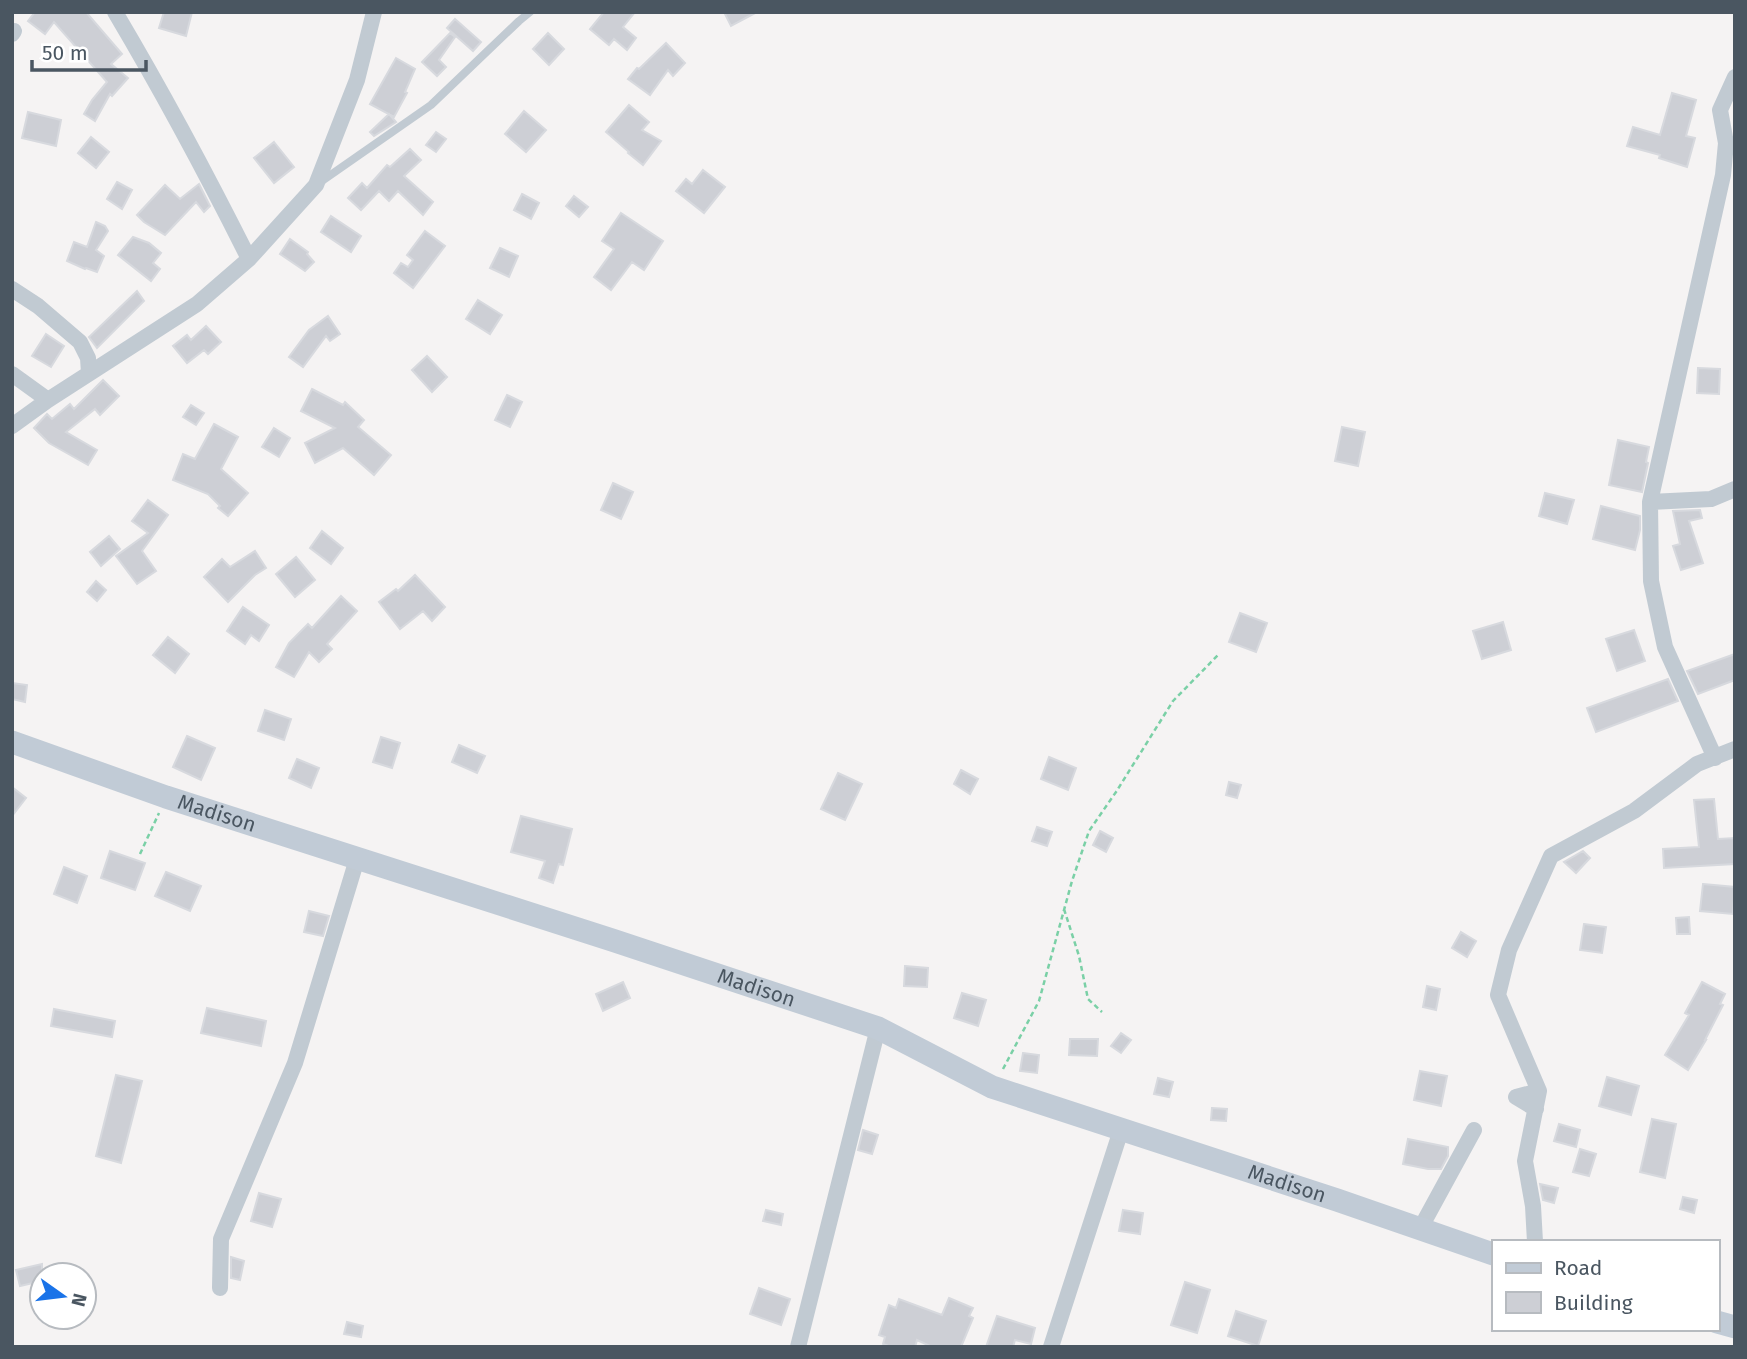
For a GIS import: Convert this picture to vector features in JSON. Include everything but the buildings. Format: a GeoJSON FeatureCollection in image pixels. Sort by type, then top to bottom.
{"type":"FeatureCollection","features":[{"type":"Feature","properties":{"kind":"street"},"geometry":{"type":"LineString","coordinates":[[115,12],[160,88],[249,259]]}},
{"type":"Feature","properties":{"kind":"street"},"geometry":{"type":"LineString","coordinates":[[12,426],[197,304],[249,259],[316,185],[357,80],[374,12]]}},
{"type":"Feature","properties":{"kind":"street"},"geometry":{"type":"LineString","coordinates":[[1714,758],[1665,647],[1651,581],[1650,502],[1723,175],[1726,143],[1720,110],[1735,77]]}},
{"type":"Feature","properties":{"kind":"street"},"geometry":{"type":"LineString","coordinates":[[12,289],[38,306],[80,342],[88,358],[89,373]]}},
{"type":"Feature","properties":{"kind":"street"},"geometry":{"type":"LineString","coordinates":[[12,374],[48,400]]}},
{"type":"Feature","properties":{"kind":"street"},"geometry":{"type":"LineString","coordinates":[[1650,502],[1711,499],[1735,489]]}},
{"type":"Feature","properties":{"kind":"street","name":"Madison"},"geometry":{"type":"LineString","coordinates":[[12,742],[166,797],[878,1028],[992,1087],[1492,1254]]}},
{"type":"Feature","properties":{"kind":"street"},"geometry":{"type":"LineString","coordinates":[[1535,1240],[1533,1206],[1525,1161],[1539,1091],[1498,995],[1509,950],[1551,856],[1634,811],[1696,764],[1735,749]]}},
{"type":"Feature","properties":{"kind":"street"},"geometry":{"type":"LineString","coordinates":[[220,1288],[221,1239],[295,1063],[357,859]]}},
{"type":"Feature","properties":{"kind":"street"},"geometry":{"type":"LineString","coordinates":[[798,1347],[878,1028]]}},
{"type":"Feature","properties":{"kind":"street"},"geometry":{"type":"LineString","coordinates":[[1420,1229],[1474,1129]]}},
{"type":"Feature","properties":{"kind":"street"},"geometry":{"type":"LineString","coordinates":[[1051,1347],[1121,1130]]}},
{"type":"Feature","properties":{"kind":"lane"},"geometry":{"type":"LineString","coordinates":[[316,185],[431,105],[530,12]]}},
{"type":"Feature","properties":{"kind":"path"},"geometry":{"type":"LineString","coordinates":[[992,1087],[1039,1001],[1072,881],[1089,831],[1173,701],[1218,656]]}},
{"type":"Feature","properties":{"kind":"path"},"geometry":{"type":"LineString","coordinates":[[140,854],[166,797]]}},
{"type":"Feature","properties":{"kind":"path"},"geometry":{"type":"LineString","coordinates":[[1064,909],[1079,956],[1088,999],[1102,1012]]}}]}
